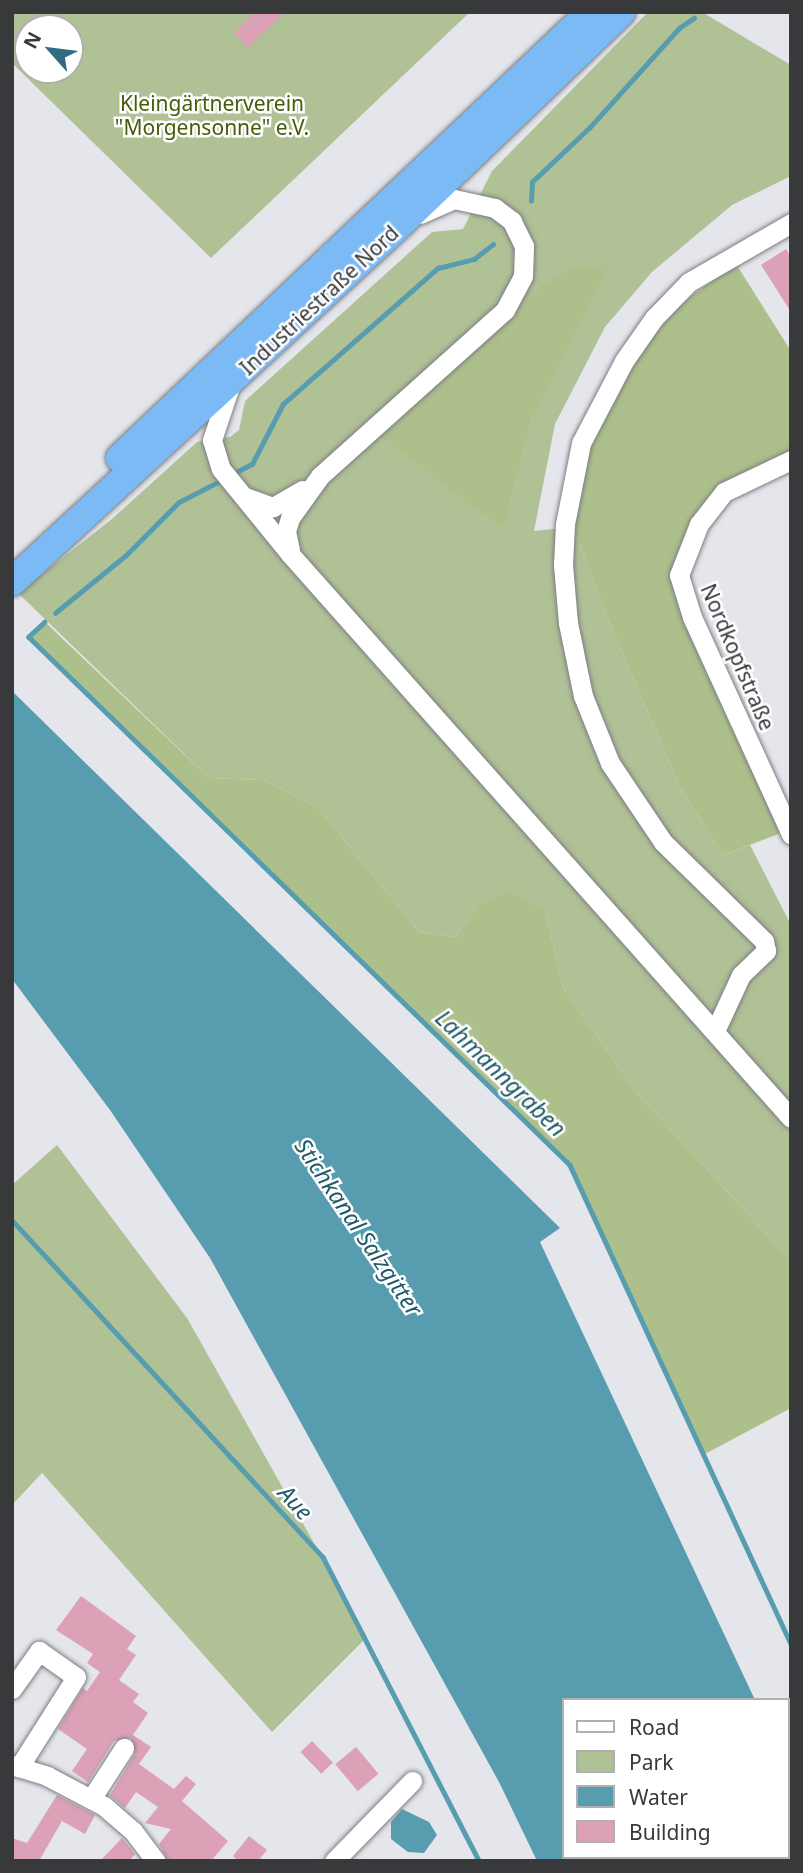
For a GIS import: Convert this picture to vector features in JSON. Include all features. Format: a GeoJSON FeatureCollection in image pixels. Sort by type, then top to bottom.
{"type":"FeatureCollection","features":[{"type":"Feature","properties":{"kind":"highway","name":"Industriestraße Nord"},"geometry":{"type":"LineString","coordinates":[[12,560],[591,12]]}},
{"type":"Feature","properties":{"kind":"highway","name":"Industriestraße Nord"},"geometry":{"type":"LineString","coordinates":[[12,582],[232,382],[621,12]]}},
{"type":"Feature","properties":{"kind":"street"},"geometry":{"type":"LineString","coordinates":[[242,495],[273,507],[290,500],[505,310],[523,276],[524,246],[512,221],[483,203],[454,199],[396,228]]}},
{"type":"Feature","properties":{"kind":"street"},"geometry":{"type":"LineString","coordinates":[[715,1031],[741,975],[766,951],[764,941],[663,842],[610,764],[583,696],[568,623],[563,565],[565,524],[581,443],[624,361],[654,318],[689,282],[791,223]]}},
{"type":"Feature","properties":{"kind":"street"},"geometry":{"type":"LineString","coordinates":[[232,382],[212,440],[221,469],[290,554],[791,1118]]}},
{"type":"Feature","properties":{"kind":"street","name":"Nordkopfstraße"},"geometry":{"type":"LineString","coordinates":[[791,460],[724,492],[699,524],[679,575],[692,617],[791,834]]}},
{"type":"Feature","properties":{"kind":"street"},"geometry":{"type":"LineString","coordinates":[[290,554],[286,531],[290,518],[320,476]]}},
{"type":"Feature","properties":{"kind":"street"},"geometry":{"type":"LineString","coordinates":[[12,1689],[39,1651],[76,1677],[16,1766],[91,1799],[118,1816],[156,1861]]}},
{"type":"Feature","properties":{"kind":"street"},"geometry":{"type":"LineString","coordinates":[[91,1799],[124,1748]]}},
{"type":"Feature","properties":{"kind":"street"},"geometry":{"type":"LineString","coordinates":[[334,1861],[412,1781]]}},
{"type":"Feature","properties":{"kind":"green space","name":"Kleingärtnerverein \"Morgensonne\" e.V."},"geometry":{"type":"Polygon","coordinates":[[[12,12],[470,12],[211,258],[33,84],[84,84],[84,14],[14,14],[14,65],[12,12]]]}},
{"type":"Feature","properties":{"kind":"green space"},"geometry":{"type":"Polygon","coordinates":[[[648,12],[702,12],[791,65],[791,176],[732,205],[652,272],[605,327],[555,424],[534,531],[573,527],[606,615],[681,789],[723,855],[750,845],[791,925],[791,1261],[636,1092],[563,988],[546,913],[477,906],[456,937],[419,932],[318,808],[264,780],[209,778],[18,593],[112,519],[197,442],[230,437],[239,430],[245,401],[432,232],[463,229],[492,171],[648,12]],[[562,353],[373,432],[504,528],[532,421],[562,353]]]}},
{"type":"Feature","properties":{"kind":"green space"},"geometry":{"type":"Polygon","coordinates":[[[736,264],[791,351],[791,453],[724,492],[679,575],[789,830],[723,855],[681,789],[606,615],[573,527],[588,448],[636,356],[680,304],[736,264]]]}},
{"type":"Feature","properties":{"kind":"green space"},"geometry":{"type":"Polygon","coordinates":[[[569,267],[607,267],[532,421],[504,529],[373,432],[506,314],[569,267]]]}},
{"type":"Feature","properties":{"kind":"green space"},"geometry":{"type":"Polygon","coordinates":[[[45,622],[209,778],[264,780],[318,808],[419,932],[456,937],[477,906],[509,890],[546,913],[563,988],[636,1092],[791,1261],[791,1408],[705,1454],[570,1165],[29,637],[45,622]]]}},
{"type":"Feature","properties":{"kind":"green space"},"geometry":{"type":"Polygon","coordinates":[[[57,1145],[187,1318],[367,1637],[272,1732],[42,1473],[12,1505],[12,1185],[57,1145]]]}},
{"type":"Feature","properties":{"kind":"water","name":"Stichkanal Salzgitter"},"geometry":{"type":"Polygon","coordinates":[[[12,691],[560,1228],[540,1242],[754,1698],[562,1698],[562,1859],[789,1859],[789,1815],[791,1861],[537,1861],[499,1782],[210,1258],[110,1110],[12,979],[12,691]]]}},
{"type":"Feature","properties":{"kind":"water"},"geometry":{"type":"Polygon","coordinates":[[[402,1809],[429,1822],[437,1835],[424,1853],[408,1852],[391,1839],[391,1822],[402,1809]]]}},
{"type":"Feature","properties":{"kind":"building"},"geometry":{"type":"Polygon","coordinates":[[[255,12],[285,12],[248,48],[234,33],[255,12]]]}},
{"type":"Feature","properties":{"kind":"building"},"geometry":{"type":"Polygon","coordinates":[[[786,249],[791,257],[791,312],[761,265],[786,249]]]}},
{"type":"Feature","properties":{"kind":"building"},"geometry":{"type":"Polygon","coordinates":[[[81,1596],[136,1636],[127,1649],[136,1655],[119,1680],[139,1694],[133,1702],[148,1713],[133,1735],[151,1747],[139,1764],[174,1789],[186,1776],[196,1784],[182,1801],[228,1841],[211,1861],[168,1861],[159,1844],[171,1829],[145,1823],[158,1807],[136,1792],[125,1808],[110,1795],[135,1754],[131,1738],[114,1741],[88,1782],[72,1771],[87,1749],[58,1729],[83,1688],[87,1691],[100,1672],[87,1663],[93,1654],[56,1630],[81,1596]]]}},
{"type":"Feature","properties":{"kind":"building"},"geometry":{"type":"Polygon","coordinates":[[[312,1741],[333,1763],[321,1774],[300,1752],[312,1741]]]}},
{"type":"Feature","properties":{"kind":"building"},"geometry":{"type":"Polygon","coordinates":[[[356,1747],[378,1774],[358,1791],[335,1764],[356,1747]]]}},
{"type":"Feature","properties":{"kind":"building"},"geometry":{"type":"Polygon","coordinates":[[[57,1795],[95,1815],[85,1834],[62,1821],[39,1861],[12,1861],[12,1838],[27,1843],[57,1795]]]}},
{"type":"Feature","properties":{"kind":"building"},"geometry":{"type":"Polygon","coordinates":[[[249,1836],[267,1850],[258,1861],[239,1861],[233,1856],[249,1836]]]}},
{"type":"Feature","properties":{"kind":"building"},"geometry":{"type":"Polygon","coordinates":[[[122,1838],[135,1854],[129,1861],[100,1861],[122,1838]]]}},
{"type":"Feature","properties":{"kind":"waterway"},"geometry":{"type":"LineString","coordinates":[[531,201],[532,182],[590,127],[679,28],[694,18]]}},
{"type":"Feature","properties":{"kind":"waterway"},"geometry":{"type":"LineString","coordinates":[[238,471],[252,464],[283,404],[438,268],[474,259],[493,244]]}},
{"type":"Feature","properties":{"kind":"waterway"},"geometry":{"type":"LineString","coordinates":[[55,613],[125,556],[179,502],[222,480]]}},
{"type":"Feature","properties":{"kind":"waterway","name":"Lahmanngraben"},"geometry":{"type":"LineString","coordinates":[[45,622],[29,637],[570,1165],[791,1644]]}},
{"type":"Feature","properties":{"kind":"waterway","name":"Aue"},"geometry":{"type":"LineString","coordinates":[[12,1220],[323,1557],[479,1861]]}}]}
